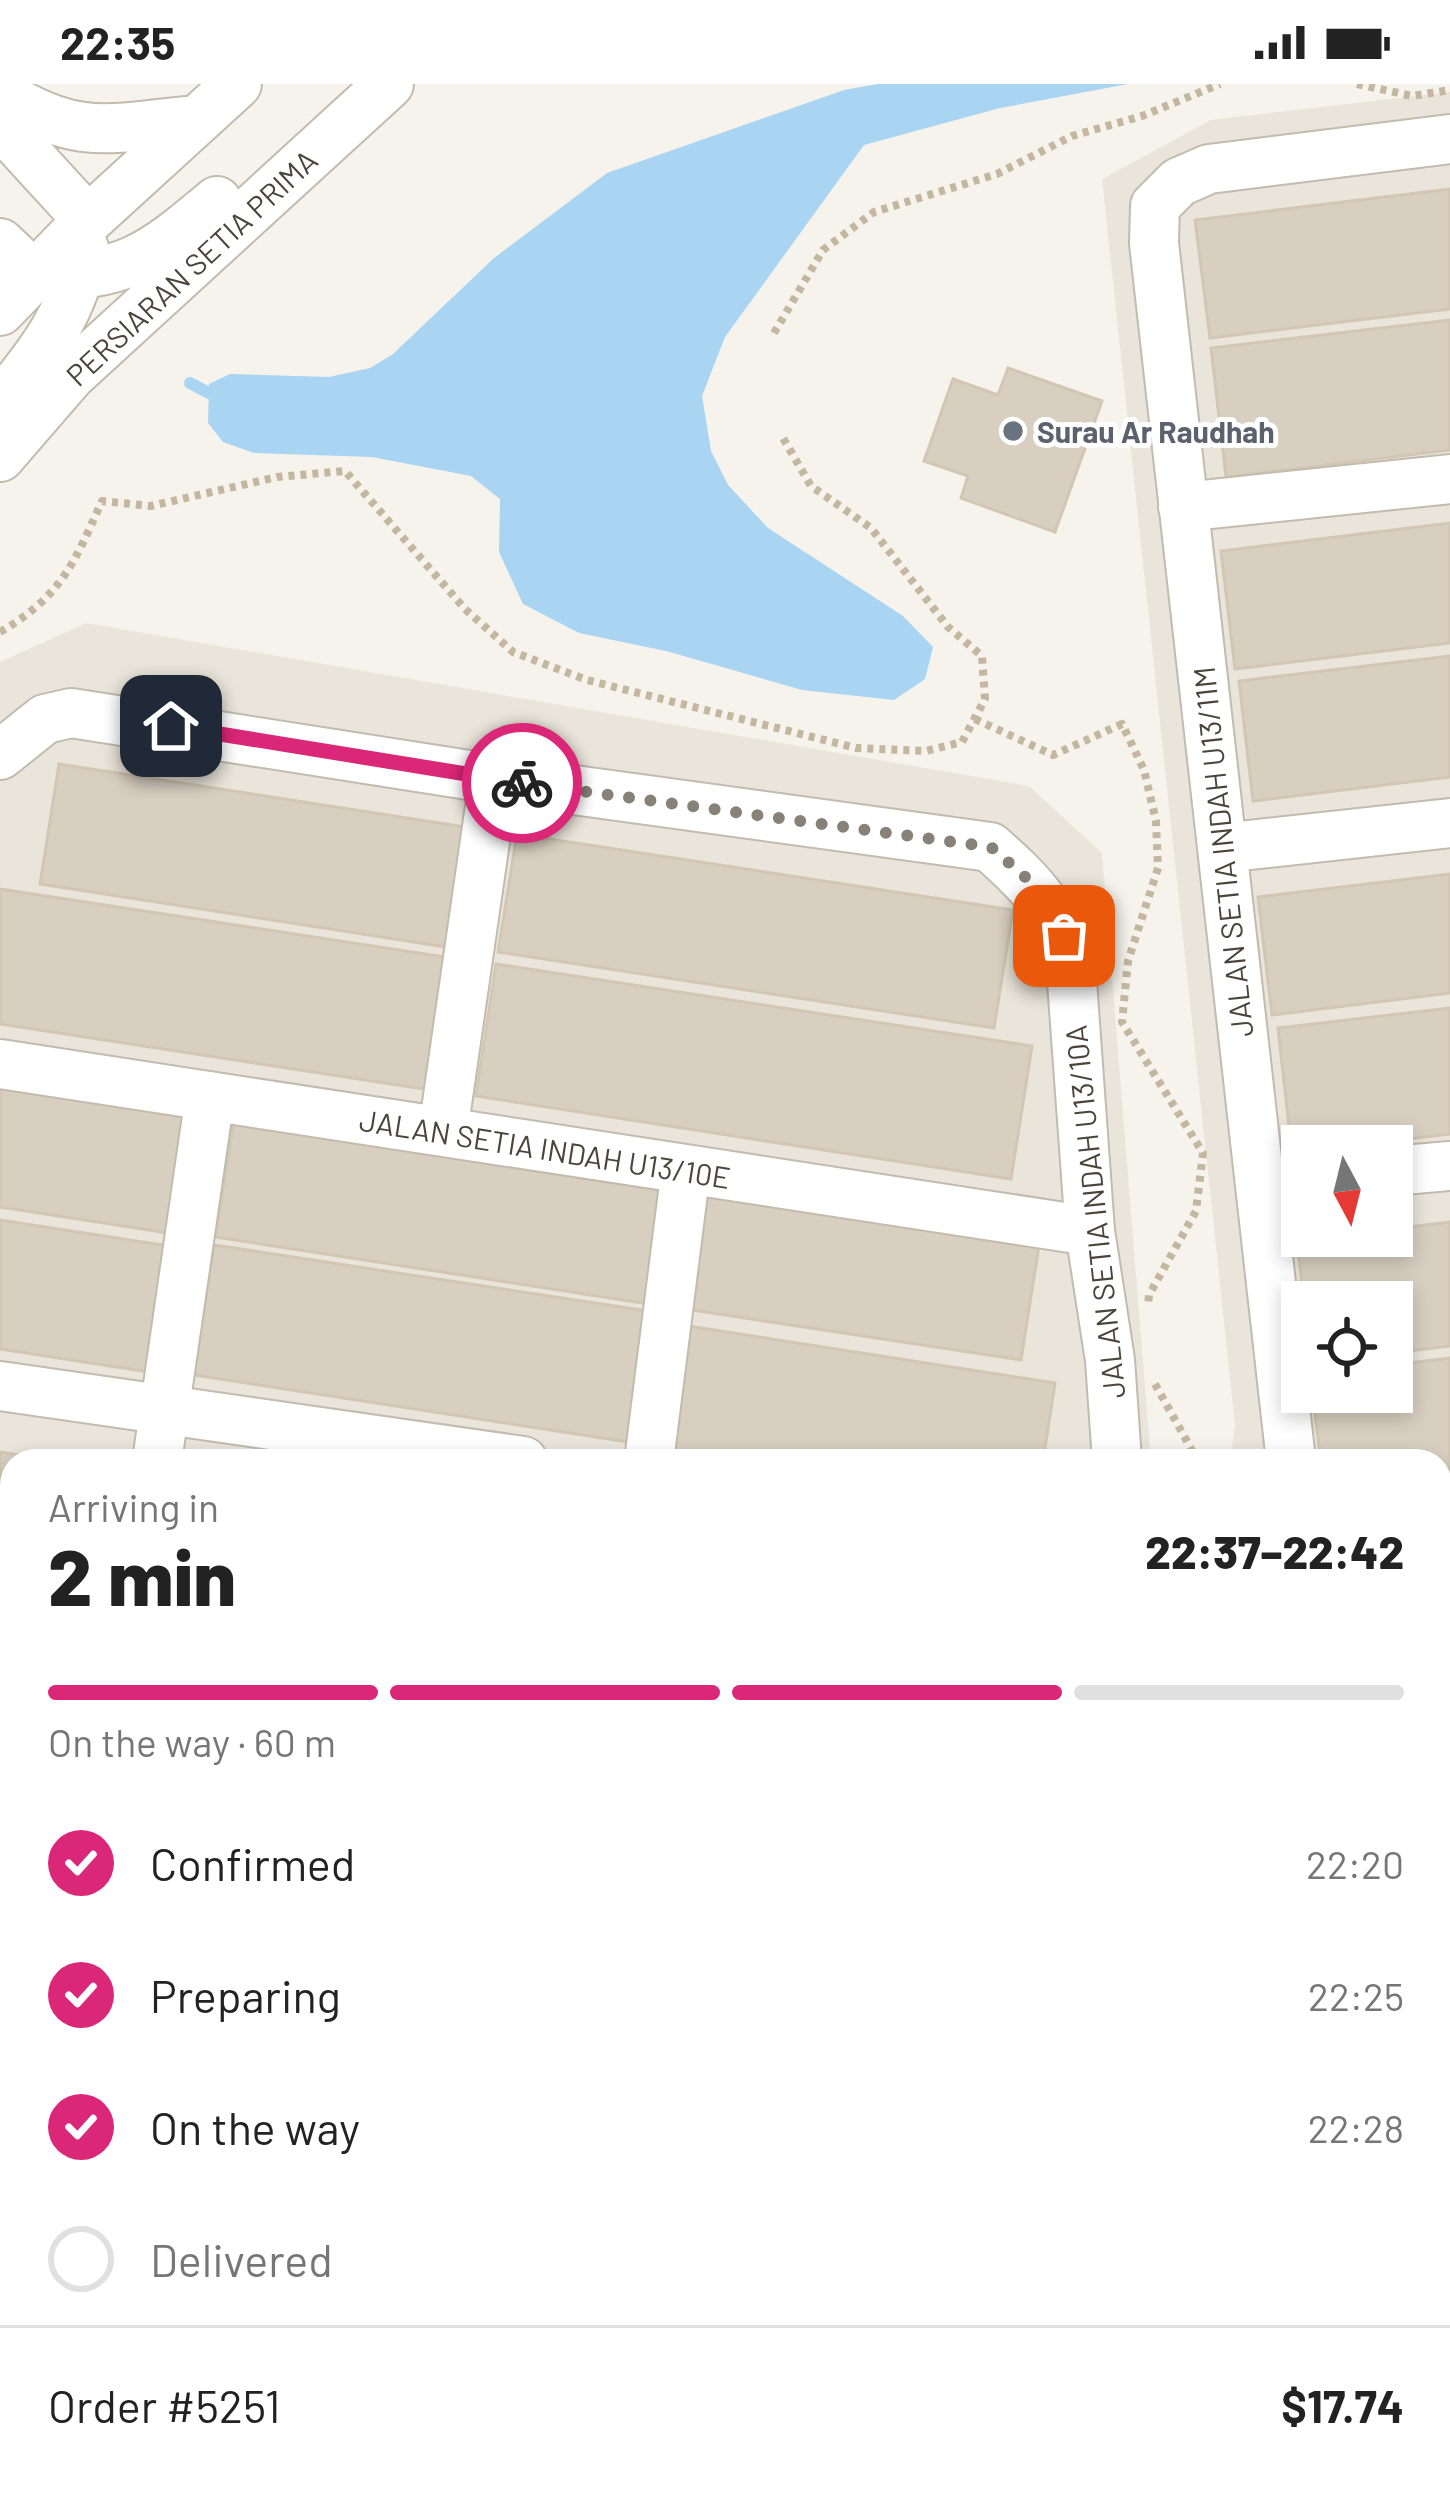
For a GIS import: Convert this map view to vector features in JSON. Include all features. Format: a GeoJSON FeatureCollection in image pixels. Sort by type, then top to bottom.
{"type":"FeatureCollection","features":[{"type":"Feature","properties":{"kind":"street"},"geometry":{"type":"LineString","coordinates":[[0,311],[38,265],[237,84]]}},
{"type":"Feature","properties":{"kind":"street"},"geometry":{"type":"LineString","coordinates":[[38,265],[134,262],[173,239],[264,162],[299,122],[350,84]]}},
{"type":"Feature","properties":{"kind":"street","name":"PERSIARAN SETIA PRIMA"},"geometry":{"type":"LineString","coordinates":[[0,457],[71,375],[389,84]]}},
{"type":"Feature","properties":{"kind":"street"},"geometry":{"type":"LineString","coordinates":[[0,92],[37,116],[88,130],[193,120]]}},
{"type":"Feature","properties":{"kind":"street"},"geometry":{"type":"LineString","coordinates":[[0,124],[88,220]]}},
{"type":"Feature","properties":{"kind":"street","name":"JALAN SETIA INDAH U13/11M"},"geometry":{"type":"LineString","coordinates":[[1281,1182],[1222,848],[1154,242],[1155,206],[1178,182],[1209,169],[1450,139]]}},
{"type":"Feature","properties":{"kind":"street"},"geometry":{"type":"LineString","coordinates":[[0,403],[42,350],[38,265]]}},
{"type":"Feature","properties":{"kind":"street"},"geometry":{"type":"LineString","coordinates":[[1184,507],[1450,479]]}},
{"type":"Feature","properties":{"kind":"street"},"geometry":{"type":"LineString","coordinates":[[0,755],[45,719],[71,713],[494,779],[443,1132]]}},
{"type":"Feature","properties":{"kind":"street","name":"JALAN SETIA INDAH U13/10A"},"geometry":{"type":"LineString","coordinates":[[494,779],[991,847],[1039,889],[1064,936],[1071,968],[1090,1231],[1110,1360],[1116,1449]]}},
{"type":"Feature","properties":{"kind":"street"},"geometry":{"type":"LineString","coordinates":[[1222,848],[1450,823]]}},
{"type":"Feature","properties":{"kind":"street","name":"JALAN SETIA INDAH U13/10E"},"geometry":{"type":"LineString","coordinates":[[0,1064],[1090,1231]]}},
{"type":"Feature","properties":{"kind":"street"},"geometry":{"type":"LineString","coordinates":[[160,1449],[210,1096]]}},
{"type":"Feature","properties":{"kind":"street"},"geometry":{"type":"LineString","coordinates":[[1413,1169],[1450,1166]]}},
{"type":"Feature","properties":{"kind":"street"},"geometry":{"type":"LineString","coordinates":[[651,1449],[686,1169]]}},
{"type":"Feature","properties":{"kind":"street","name":"JALAN SETIA INDAH U13/11M"},"geometry":{"type":"LineString","coordinates":[[1284,1257],[1291,1449]]}},
{"type":"Feature","properties":{"kind":"street"},"geometry":{"type":"LineString","coordinates":[[0,1386],[439,1449]]}},
{"type":"Feature","properties":{"kind":"path"},"geometry":{"type":"LineString","coordinates":[[774,333],[823,250],[874,212],[997,174],[1072,136],[1142,116],[1220,84]]}},
{"type":"Feature","properties":{"kind":"path"},"geometry":{"type":"LineString","coordinates":[[1357,84],[1412,96],[1450,90]]}},
{"type":"Feature","properties":{"kind":"path"},"geometry":{"type":"LineString","coordinates":[[0,632],[31,614],[70,573],[102,501],[151,506],[277,477],[345,471],[465,609],[513,652],[587,680],[856,748],[926,751],[962,742],[986,699],[982,656],[948,628],[871,528],[811,486],[783,438]]}},
{"type":"Feature","properties":{"kind":"path"},"geometry":{"type":"LineString","coordinates":[[975,719],[1053,755],[1122,724],[1144,770],[1156,821],[1158,868],[1128,961],[1122,1022],[1203,1153],[1196,1211],[1149,1295]]}},
{"type":"Feature","properties":{"kind":"path"},"geometry":{"type":"LineString","coordinates":[[1154,1381],[1191,1449]]}},
{"type":"Feature","properties":{"kind":"shaded area"},"geometry":{"type":"Polygon","coordinates":[[[1450,92],[1450,1449],[1232,1449],[1235,1425],[1102,179],[1211,120],[1450,92]]]}},
{"type":"Feature","properties":{"kind":"shaded area"},"geometry":{"type":"Polygon","coordinates":[[[86,623],[1029,786],[1102,853],[1150,1449],[0,1449],[0,662],[86,623]]]}},
{"type":"Feature","properties":{"kind":"water"},"geometry":{"type":"Polygon","coordinates":[[[878,84],[1128,84],[1000,108],[864,145],[725,337],[702,396],[711,451],[728,485],[768,528],[903,616],[933,647],[925,679],[894,700],[802,690],[666,651],[579,633],[523,604],[499,552],[500,499],[471,476],[372,457],[254,453],[223,442],[208,423],[209,384],[230,374],[329,377],[370,368],[393,354],[494,258],[607,173],[844,90],[878,84]]]}},
{"type":"Feature","properties":{"kind":"building"},"geometry":{"type":"Polygon","coordinates":[[[1450,189],[1450,309],[1210,338],[1195,220],[1450,189]]]}},
{"type":"Feature","properties":{"kind":"building"},"geometry":{"type":"Polygon","coordinates":[[[1450,320],[1450,450],[1226,477],[1211,348],[1450,320]]]}},
{"type":"Feature","properties":{"kind":"building","name":"Surau Ar Raudhah"},"geometry":{"type":"Polygon","coordinates":[[[1008,368],[1102,401],[1055,532],[961,498],[968,476],[924,461],[953,379],[998,395],[1008,368]]]}},
{"type":"Feature","properties":{"kind":"building"},"geometry":{"type":"Polygon","coordinates":[[[1450,523],[1450,643],[1235,669],[1221,551],[1450,523]]]}},
{"type":"Feature","properties":{"kind":"building"},"geometry":{"type":"Polygon","coordinates":[[[1450,656],[1450,777],[1253,801],[1239,681],[1450,656]]]}},
{"type":"Feature","properties":{"kind":"building"},"geometry":{"type":"Polygon","coordinates":[[[59,764],[478,829],[459,949],[40,884],[59,764]]]}},
{"type":"Feature","properties":{"kind":"building"},"geometry":{"type":"Polygon","coordinates":[[[517,834],[1013,910],[994,1028],[498,952],[517,834]]]}},
{"type":"Feature","properties":{"kind":"building"},"geometry":{"type":"Polygon","coordinates":[[[1450,874],[1450,993],[1272,1015],[1258,897],[1450,874]]]}},
{"type":"Feature","properties":{"kind":"building"},"geometry":{"type":"Polygon","coordinates":[[[0,889],[458,959],[437,1091],[0,1024],[0,889]]]}},
{"type":"Feature","properties":{"kind":"building"},"geometry":{"type":"Polygon","coordinates":[[[496,964],[1032,1046],[1011,1179],[476,1096],[496,964]]]}},
{"type":"Feature","properties":{"kind":"building"},"geometry":{"type":"Polygon","coordinates":[[[1450,1008],[1450,1134],[1413,1138],[1413,1125],[1289,1125],[1278,1028],[1450,1008]]]}},
{"type":"Feature","properties":{"kind":"building"},"geometry":{"type":"Polygon","coordinates":[[[0,1084],[194,1113],[175,1234],[0,1207],[0,1084]]]}},
{"type":"Feature","properties":{"kind":"building"},"geometry":{"type":"Polygon","coordinates":[[[235,1115],[669,1181],[649,1304],[215,1237],[235,1115]]]}},
{"type":"Feature","properties":{"kind":"building"},"geometry":{"type":"Polygon","coordinates":[[[699,1187],[1040,1239],[1021,1360],[679,1308],[699,1187]]]}},
{"type":"Feature","properties":{"kind":"building"},"geometry":{"type":"Polygon","coordinates":[[[0,1220],[169,1246],[149,1372],[0,1349],[0,1220]]]}},
{"type":"Feature","properties":{"kind":"building"},"geometry":{"type":"Polygon","coordinates":[[[1450,1222],[1450,1346],[1413,1350],[1413,1281],[1302,1281],[1299,1257],[1413,1257],[1413,1226],[1450,1222]]]}},
{"type":"Feature","properties":{"kind":"building"},"geometry":{"type":"Polygon","coordinates":[[[214,1245],[648,1311],[628,1442],[194,1375],[214,1245]]]}},
{"type":"Feature","properties":{"kind":"building"},"geometry":{"type":"Polygon","coordinates":[[[682,1325],[1055,1383],[1045,1449],[663,1449],[682,1325]]]}},
{"type":"Feature","properties":{"kind":"building"},"geometry":{"type":"Polygon","coordinates":[[[1450,1358],[1450,1449],[1319,1449],[1315,1413],[1413,1413],[1413,1362],[1450,1358]]]}},
{"type":"Feature","properties":{"kind":"waterway"},"geometry":{"type":"LineString","coordinates":[[190,383],[209,393]]}},
{"type":"Feature","properties":{"kind":"way so far"},"geometry":{"type":"LineString","coordinates":[[522,783],[991,847],[1039,889],[1064,936]]}},
{"type":"Feature","properties":{"kind":"place","name":"Surau Ar Raudhah"},"geometry":{"type":"Point","coordinates":[1013,431]}},
{"type":"Feature","properties":{"kind":"route"},"geometry":{"type":"LineString","coordinates":[[171,726],[522,783]]}}]}
